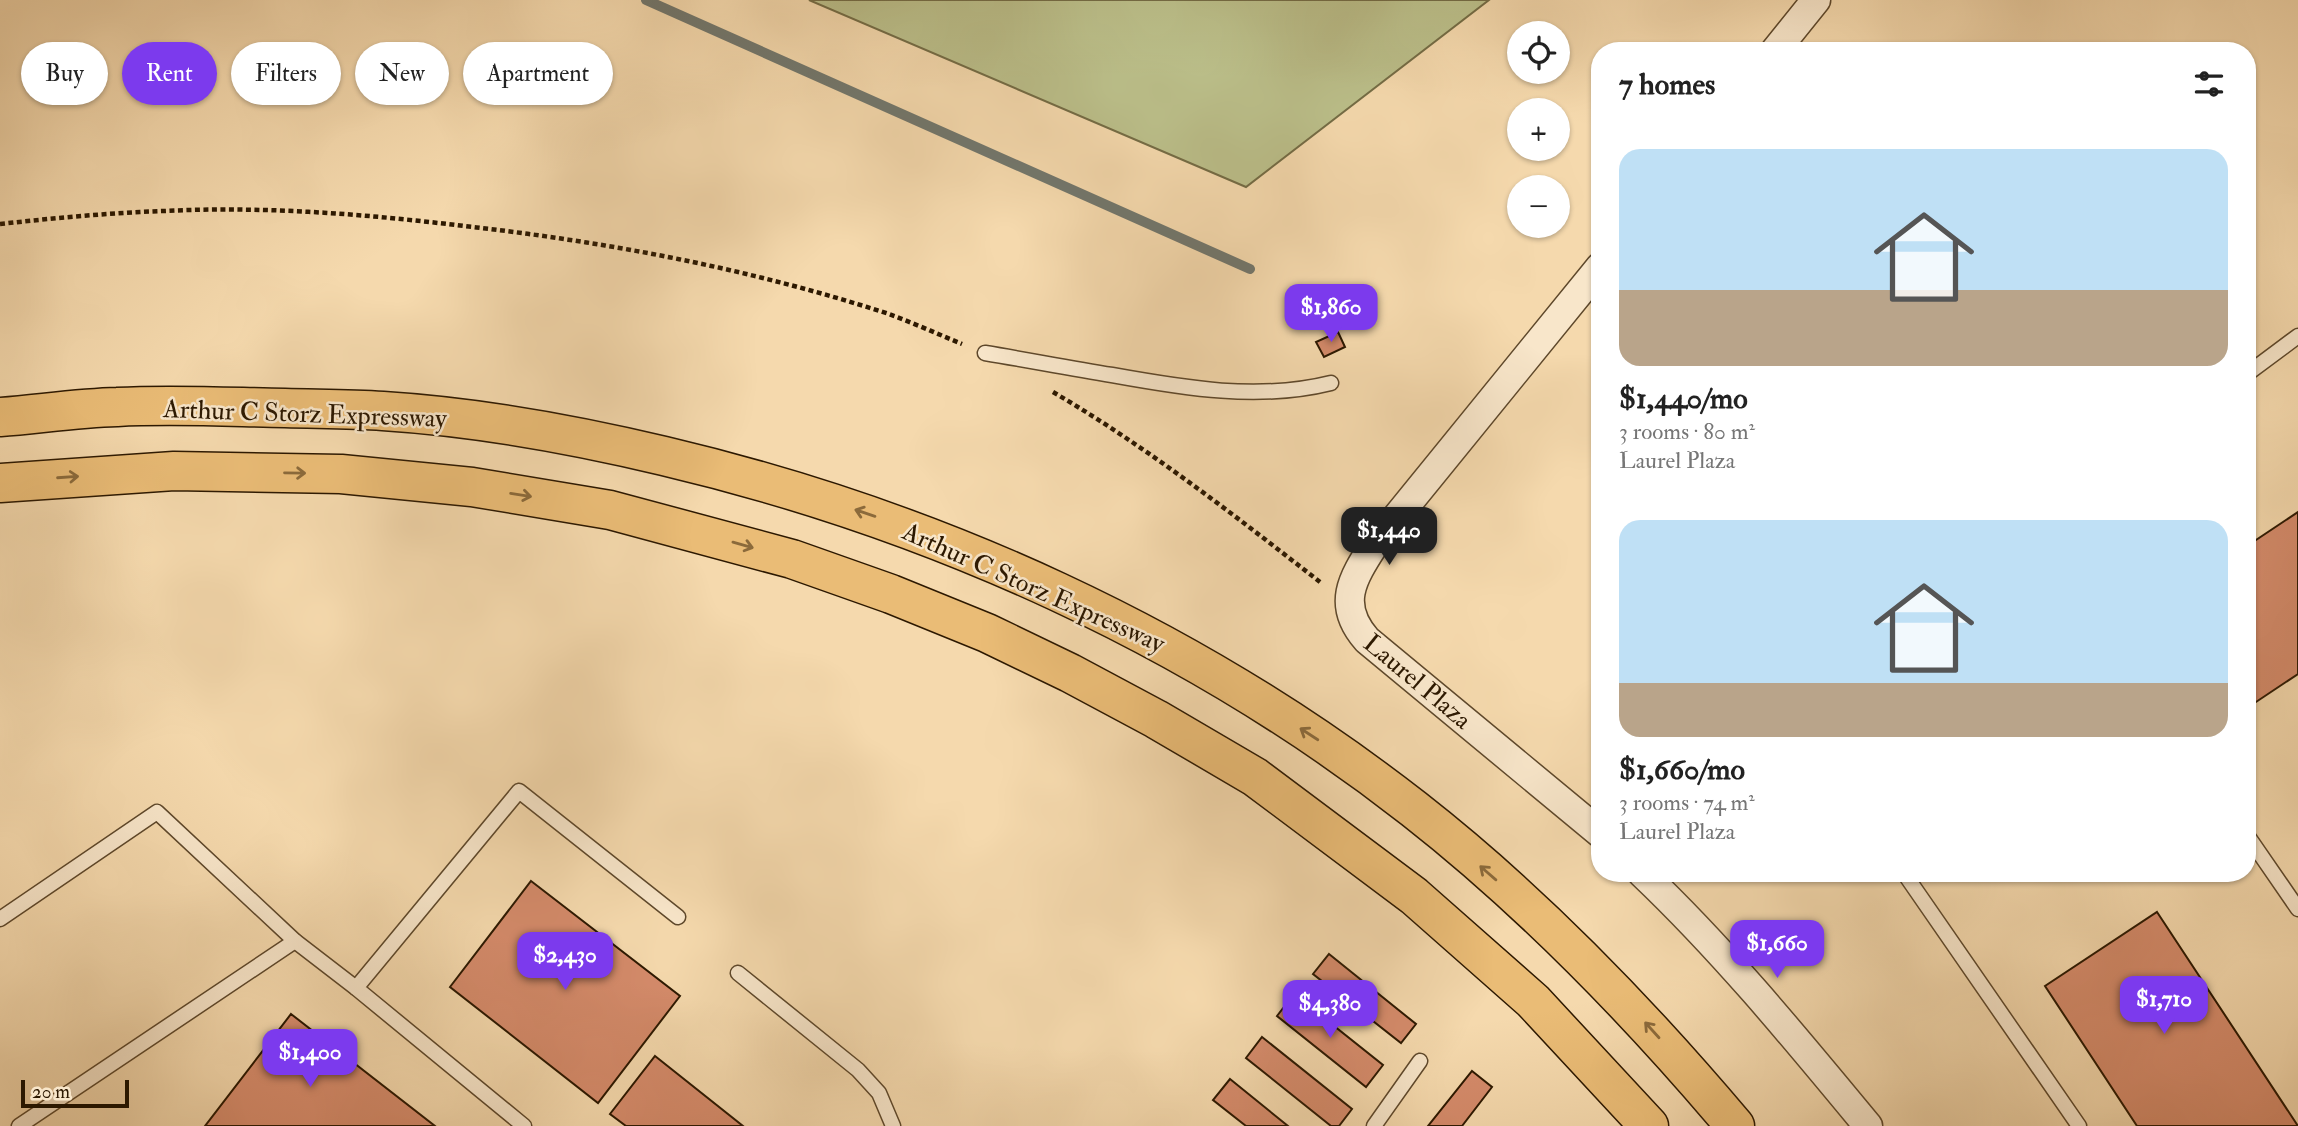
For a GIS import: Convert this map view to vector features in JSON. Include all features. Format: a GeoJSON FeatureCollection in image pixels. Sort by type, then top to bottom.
{"type":"FeatureCollection","features":[{"type":"Feature","properties":{"kind":"highway","name":"Arthur C Storz Expressway"},"geometry":{"type":"LineString","coordinates":[[0,417],[117,407],[237,407],[383,411],[511,425],[623,446],[746,476],[863,512],[959,547],[1156,640],[1237,687],[1312,736],[1415,810],[1539,916],[1634,1011],[1735,1126]]}},
{"type":"Feature","properties":{"kind":"highway"},"geometry":{"type":"LineString","coordinates":[[0,483],[174,471],[341,474],[472,488],[635,516],[792,559],[891,594],[987,633],[1070,673],[1255,777],[1414,896],[1532,1001],[1649,1126]]}},
{"type":"Feature","properties":{"kind":"street"},"geometry":{"type":"LineString","coordinates":[[1782,42],[1816,0]]}},
{"type":"Feature","properties":{"kind":"street","name":"Laurel Plaza"},"geometry":{"type":"LineString","coordinates":[[1591,278],[1374,545],[1355,573],[1350,586],[1349,605],[1352,619],[1367,640],[1591,826]]}},
{"type":"Feature","properties":{"kind":"street"},"geometry":{"type":"LineString","coordinates":[[1651,882],[1727,960],[1868,1126]]}},
{"type":"Feature","properties":{"kind":"lane"},"geometry":{"type":"LineString","coordinates":[[2256,367],[2298,336]]}},
{"type":"Feature","properties":{"kind":"lane"},"geometry":{"type":"LineString","coordinates":[[985,353],[1180,387],[1265,393],[1300,391],[1331,383]]}},
{"type":"Feature","properties":{"kind":"lane"},"geometry":{"type":"LineString","coordinates":[[356,988],[519,791],[678,917]]}},
{"type":"Feature","properties":{"kind":"lane"},"geometry":{"type":"LineString","coordinates":[[0,919],[157,812],[295,941],[524,1126]]}},
{"type":"Feature","properties":{"kind":"lane"},"geometry":{"type":"LineString","coordinates":[[2256,848],[2298,909]]}},
{"type":"Feature","properties":{"kind":"lane"},"geometry":{"type":"LineString","coordinates":[[1910,882],[2079,1126]]}},
{"type":"Feature","properties":{"kind":"lane"},"geometry":{"type":"LineString","coordinates":[[19,1126],[295,941]]}},
{"type":"Feature","properties":{"kind":"lane"},"geometry":{"type":"LineString","coordinates":[[738,973],[858,1070],[879,1093],[892,1126]]}},
{"type":"Feature","properties":{"kind":"lane"},"geometry":{"type":"LineString","coordinates":[[1374,1126],[1420,1061]]}},
{"type":"Feature","properties":{"kind":"path"},"geometry":{"type":"LineString","coordinates":[[0,224],[165,211],[263,211],[359,213],[548,235],[702,264],[816,293],[890,315],[985,353]]}},
{"type":"Feature","properties":{"kind":"path"},"geometry":{"type":"LineString","coordinates":[[1051,391],[1084,410],[1245,523],[1305,570]]}},
{"type":"Feature","properties":{"kind":"green space"},"geometry":{"type":"Polygon","coordinates":[[[809,0],[1489,0],[1246,187],[809,0]]]}},
{"type":"Feature","properties":{"kind":"building"},"geometry":{"type":"Polygon","coordinates":[[[1338,332],[1345,347],[1324,357],[1316,342],[1338,332]]]}},
{"type":"Feature","properties":{"kind":"building"},"geometry":{"type":"Polygon","coordinates":[[[2298,512],[2298,674],[2256,702],[2256,540],[2298,512]]]}},
{"type":"Feature","properties":{"kind":"building"},"geometry":{"type":"Polygon","coordinates":[[[531,881],[680,996],[598,1103],[450,987],[531,881]]]}},
{"type":"Feature","properties":{"kind":"building"},"geometry":{"type":"Polygon","coordinates":[[[2157,912],[2298,1126],[2137,1126],[2045,986],[2157,912]]]}},
{"type":"Feature","properties":{"kind":"building"},"geometry":{"type":"Polygon","coordinates":[[[1329,954],[1416,1024],[1401,1043],[1313,974],[1329,954]]]}},
{"type":"Feature","properties":{"kind":"building"},"geometry":{"type":"Polygon","coordinates":[[[1294,994],[1383,1065],[1366,1087],[1277,1016],[1294,994]]]}},
{"type":"Feature","properties":{"kind":"building"},"geometry":{"type":"Polygon","coordinates":[[[291,1014],[435,1126],[205,1126],[291,1014]]]}},
{"type":"Feature","properties":{"kind":"building"},"geometry":{"type":"Polygon","coordinates":[[[1262,1037],[1352,1109],[1339,1126],[1331,1126],[1246,1058],[1262,1037]]]}},
{"type":"Feature","properties":{"kind":"building"},"geometry":{"type":"Polygon","coordinates":[[[655,1056],[743,1126],[626,1126],[610,1114],[655,1056]]]}},
{"type":"Feature","properties":{"kind":"building"},"geometry":{"type":"Polygon","coordinates":[[[1472,1071],[1492,1087],[1462,1126],[1428,1126],[1472,1071]]]}},
{"type":"Feature","properties":{"kind":"building"},"geometry":{"type":"Polygon","coordinates":[[[1230,1079],[1288,1126],[1246,1126],[1213,1100],[1230,1079]]]}},
{"type":"Feature","properties":{"kind":"waterway"},"geometry":{"type":"LineString","coordinates":[[646,0],[1250,269]]}}]}
